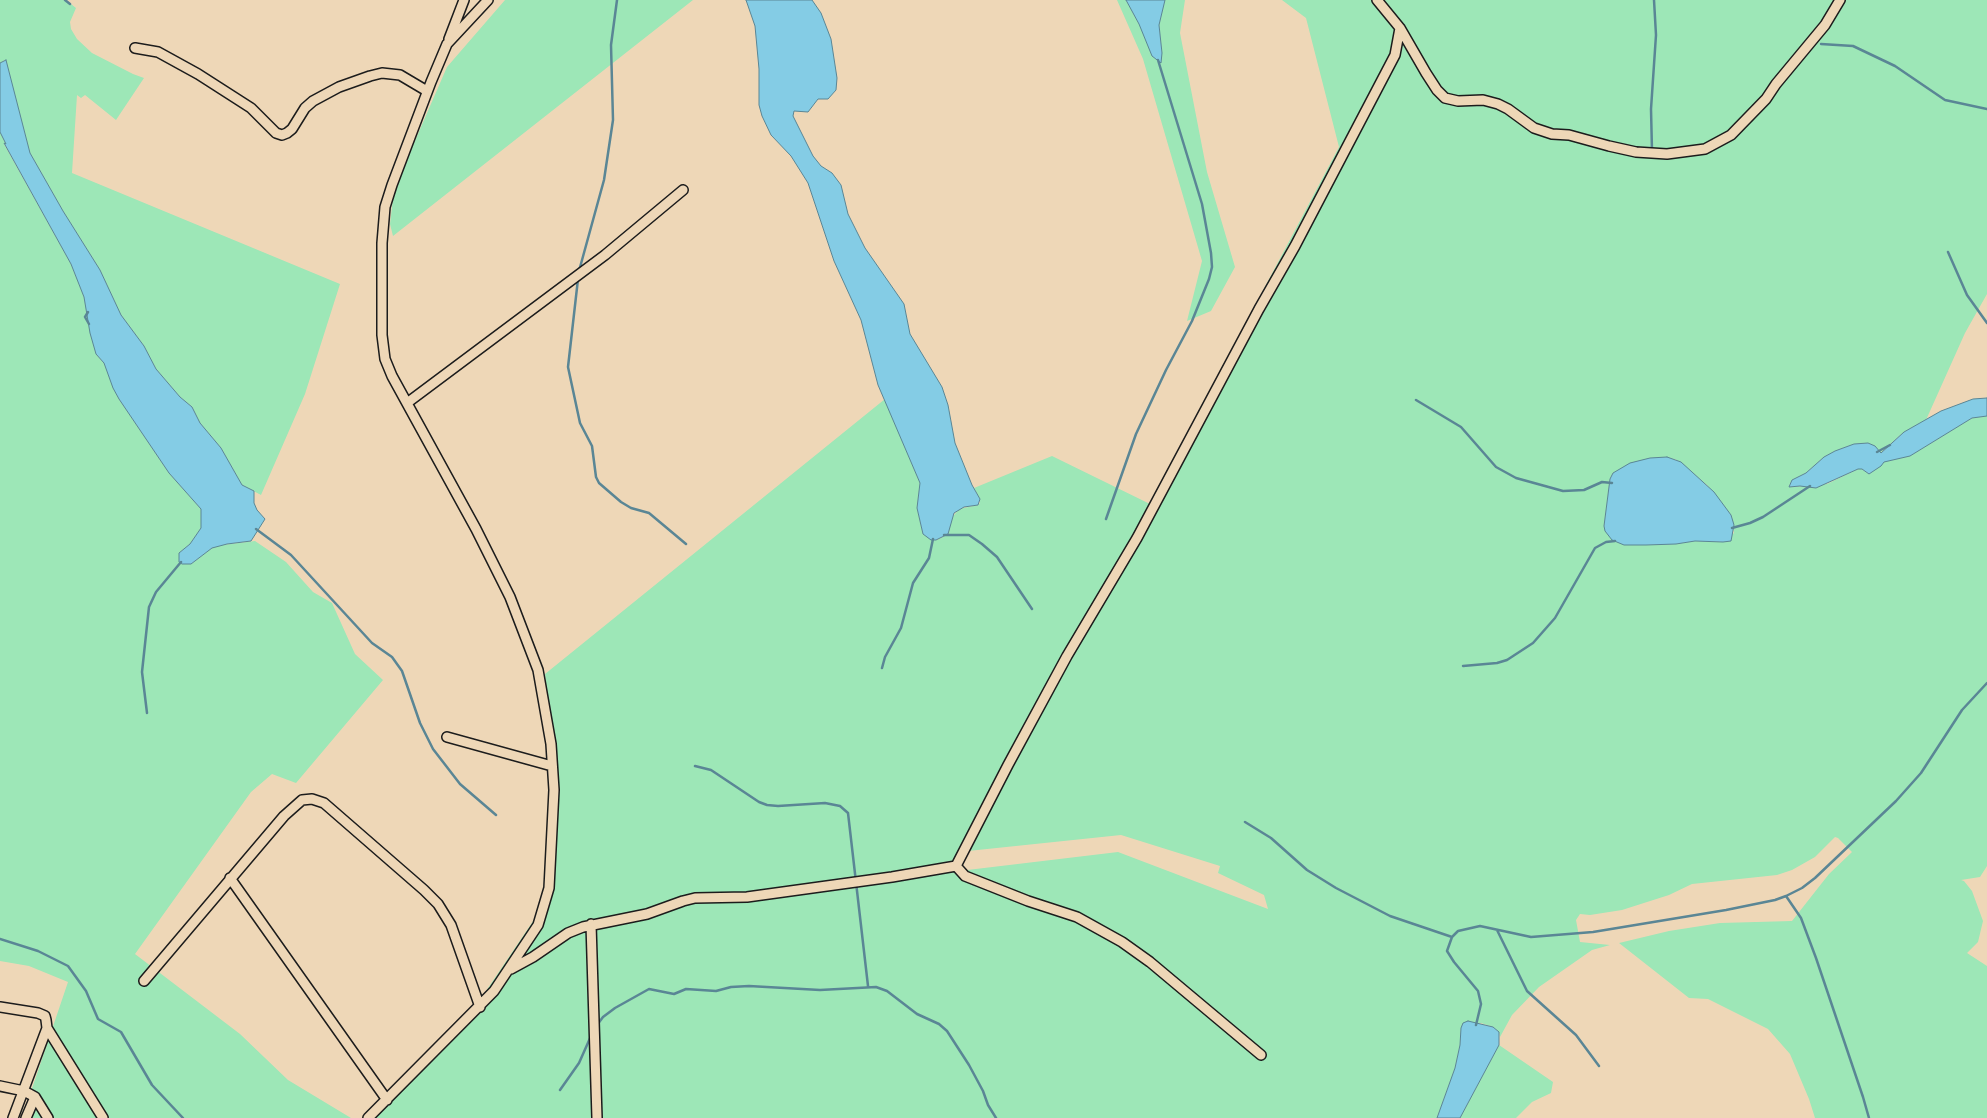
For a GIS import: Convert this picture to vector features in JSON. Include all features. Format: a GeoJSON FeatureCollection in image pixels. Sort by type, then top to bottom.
{"type":"FeatureCollection","features":[{"type":"Feature","properties":{"kind":"street"},"geometry":{"type":"LineString","coordinates":[[368,1118],[480,1007],[511,969],[538,926],[547,898],[552,844],[554,790],[551,744],[540,681],[510,597],[476,529],[392,376],[383,348],[382,243],[385,207],[428,90],[464,0]]}},
{"type":"Feature","properties":{"kind":"street"},"geometry":{"type":"LineString","coordinates":[[447,44],[488,0]]}},
{"type":"Feature","properties":{"kind":"street"},"geometry":{"type":"LineString","coordinates":[[1377,0],[1400,28],[1426,73],[1437,90],[1445,98],[1458,102],[1483,100],[1498,104],[1534,128],[1552,134],[1569,135],[1636,152],[1667,154],[1705,149],[1731,135],[1766,99],[1776,84],[1825,25],[1840,0]]}},
{"type":"Feature","properties":{"kind":"street"},"geometry":{"type":"LineString","coordinates":[[956,866],[1067,656],[1137,538],[1295,246],[1395,55],[1400,28]]}},
{"type":"Feature","properties":{"kind":"street"},"geometry":{"type":"LineString","coordinates":[[135,48],[158,52],[198,74],[251,108],[279,134],[284,134],[292,128],[305,108],[313,100],[339,87],[370,76],[382,73],[400,75],[428,90]]}},
{"type":"Feature","properties":{"kind":"street"},"geometry":{"type":"LineString","coordinates":[[407,403],[605,255],[682,190]]}},
{"type":"Feature","properties":{"kind":"street"},"geometry":{"type":"LineString","coordinates":[[447,737],[552,766]]}},
{"type":"Feature","properties":{"kind":"street"},"geometry":{"type":"LineString","coordinates":[[144,981],[293,806],[308,798],[324,803],[424,890],[444,912],[480,1007]]}},
{"type":"Feature","properties":{"kind":"street"},"geometry":{"type":"LineString","coordinates":[[511,969],[533,957],[568,933],[592,924],[647,914],[682,901],[695,898],[747,896],[883,878],[956,866]]}},
{"type":"Feature","properties":{"kind":"street"},"geometry":{"type":"LineString","coordinates":[[956,866],[965,876],[1028,901],[1077,917],[1115,938],[1150,962],[1262,1055]]}},
{"type":"Feature","properties":{"kind":"street"},"geometry":{"type":"LineString","coordinates":[[230,878],[387,1100]]}},
{"type":"Feature","properties":{"kind":"street"},"geometry":{"type":"LineString","coordinates":[[592,924],[597,1118]]}},
{"type":"Feature","properties":{"kind":"street"},"geometry":{"type":"LineString","coordinates":[[0,1007],[38,1013],[45,1016],[47,1028],[102,1118]]}},
{"type":"Feature","properties":{"kind":"street"},"geometry":{"type":"LineString","coordinates":[[13,1118],[47,1028]]}},
{"type":"Feature","properties":{"kind":"street"},"geometry":{"type":"LineString","coordinates":[[0,1086],[24,1091],[35,1097],[48,1118]]}},
{"type":"Feature","properties":{"kind":"street"},"geometry":{"type":"LineString","coordinates":[[26,1118],[35,1097]]}},
{"type":"Feature","properties":{"kind":"green space"},"geometry":{"type":"Polygon","coordinates":[[[0,0],[66,0],[76,8],[70,22],[71,29],[77,39],[92,53],[144,78],[116,120],[85,95],[81,98],[77,95],[72,173],[340,284],[305,394],[261,495],[242,485],[221,448],[200,423],[192,407],[180,397],[156,369],[144,346],[121,315],[100,270],[30,153],[5,60],[0,63],[0,0]]]}},
{"type":"Feature","properties":{"kind":"green space"},"geometry":{"type":"Polygon","coordinates":[[[505,0],[693,0],[393,236],[390,224],[394,189],[447,67],[505,0]]]}},
{"type":"Feature","properties":{"kind":"green space"},"geometry":{"type":"Polygon","coordinates":[[[1117,0],[1126,0],[1139,24],[1162,53],[1159,25],[1165,0],[1185,0],[1180,33],[1207,172],[1235,267],[1211,311],[1187,321],[1202,261],[1143,59],[1117,0]]]}},
{"type":"Feature","properties":{"kind":"green space"},"geometry":{"type":"Polygon","coordinates":[[[1282,0],[1987,0],[1987,294],[1965,333],[1926,420],[1904,432],[1880,453],[1875,446],[1868,443],[1854,444],[1835,451],[1824,457],[1806,473],[1792,480],[1789,486],[1827,484],[1858,469],[1862,469],[1869,474],[1883,462],[1910,456],[1972,418],[1987,416],[1987,866],[1980,877],[1961,880],[1972,891],[1983,921],[1978,942],[1967,953],[1987,966],[1987,1118],[1815,1118],[1790,1054],[1768,1029],[1708,999],[1689,998],[1619,943],[1669,931],[1720,923],[1792,921],[1829,874],[1852,852],[1835,837],[1815,857],[1792,870],[1777,875],[1692,884],[1669,895],[1622,910],[1590,915],[1580,914],[1576,920],[1580,942],[1610,945],[1592,950],[1539,987],[1512,1015],[1500,1037],[1499,1032],[1493,1027],[1481,1023],[1461,1028],[1460,1045],[1455,1068],[1437,1118],[373,1118],[380,1107],[484,994],[550,896],[555,819],[545,674],[885,399],[920,483],[917,508],[923,534],[937,540],[948,534],[951,519],[959,509],[980,503],[974,488],[1052,456],[1150,504],[1339,147],[1306,18],[1282,0]],[[1650,458],[1613,473],[1610,479],[1604,526],[1624,545],[1676,544],[1695,541],[1723,542],[1734,533],[1731,515],[1707,485],[1675,459],[1650,458]],[[1121,835],[968,851],[959,871],[1118,852],[1268,909],[1264,895],[1218,873],[1220,866],[1121,835]]]}},
{"type":"Feature","properties":{"kind":"green space"},"geometry":{"type":"Polygon","coordinates":[[[0,132],[6,144],[4,144],[71,264],[84,297],[96,354],[104,363],[119,399],[169,473],[201,509],[201,528],[190,544],[179,553],[179,562],[191,564],[212,548],[255,541],[286,562],[313,592],[332,603],[355,654],[383,680],[296,783],[272,774],[251,792],[135,954],[240,1034],[288,1080],[351,1118],[22,1118],[68,982],[29,966],[0,961],[0,132]]]}},
{"type":"Feature","properties":{"kind":"green space"},"geometry":{"type":"Polygon","coordinates":[[[1499,1045],[1553,1082],[1551,1093],[1532,1102],[1516,1118],[1460,1118],[1499,1045]]]}},
{"type":"Feature","properties":{"kind":"water"},"geometry":{"type":"Polygon","coordinates":[[[746,0],[812,0],[821,13],[831,39],[837,78],[836,90],[828,99],[818,99],[808,112],[794,111],[793,116],[813,156],[821,166],[832,173],[841,185],[848,214],[865,248],[904,304],[910,334],[942,387],[948,405],[955,443],[972,485],[980,499],[978,505],[964,507],[954,513],[948,534],[936,540],[931,540],[923,534],[917,508],[920,483],[878,385],[861,320],[834,261],[808,183],[791,156],[771,135],[762,116],[759,105],[759,69],[755,26],[746,0]]]}},
{"type":"Feature","properties":{"kind":"water"},"geometry":{"type":"Polygon","coordinates":[[[1126,0],[1165,0],[1159,25],[1162,53],[1161,63],[1152,56],[1139,24],[1126,0]]]}},
{"type":"Feature","properties":{"kind":"water"},"geometry":{"type":"Polygon","coordinates":[[[6,60],[30,153],[100,270],[121,315],[144,346],[156,369],[180,397],[192,407],[200,423],[221,448],[242,485],[254,491],[254,503],[265,519],[251,541],[212,548],[191,564],[179,562],[179,553],[190,544],[201,528],[201,509],[169,473],[113,388],[104,363],[96,354],[90,333],[84,297],[71,264],[4,143],[6,144],[0,132],[0,63],[6,60]]]}},
{"type":"Feature","properties":{"kind":"water"},"geometry":{"type":"Polygon","coordinates":[[[1987,398],[1987,416],[1972,418],[1910,456],[1884,462],[1869,474],[1862,469],[1858,469],[1816,488],[1789,487],[1792,480],[1806,473],[1824,457],[1835,451],[1854,444],[1868,443],[1875,446],[1881,453],[1904,432],[1941,411],[1973,399],[1987,398]]]}},
{"type":"Feature","properties":{"kind":"water"},"geometry":{"type":"Polygon","coordinates":[[[1667,457],[1681,462],[1714,492],[1731,515],[1734,525],[1731,541],[1624,545],[1612,540],[1605,531],[1610,479],[1613,473],[1630,463],[1650,458],[1667,457]]]}},
{"type":"Feature","properties":{"kind":"water"},"geometry":{"type":"Polygon","coordinates":[[[1468,1021],[1493,1027],[1499,1032],[1499,1045],[1460,1118],[1437,1118],[1455,1068],[1460,1045],[1461,1028],[1463,1023],[1468,1021]]]}},
{"type":"Feature","properties":{"kind":"waterway"},"geometry":{"type":"LineString","coordinates":[[65,0],[70,4]]}},
{"type":"Feature","properties":{"kind":"waterway"},"geometry":{"type":"LineString","coordinates":[[579,271],[604,180],[613,120],[611,45],[617,0]]}},
{"type":"Feature","properties":{"kind":"waterway"},"geometry":{"type":"LineString","coordinates":[[1652,151],[1651,109],[1656,35],[1654,0]]}},
{"type":"Feature","properties":{"kind":"waterway"},"geometry":{"type":"LineString","coordinates":[[1821,44],[1853,46],[1895,66],[1945,100],[1987,109]]}},
{"type":"Feature","properties":{"kind":"waterway"},"geometry":{"type":"LineString","coordinates":[[1106,519],[1136,434],[1166,370],[1192,321],[1212,267],[1202,204],[1158,60]]}},
{"type":"Feature","properties":{"kind":"waterway"},"geometry":{"type":"LineString","coordinates":[[1948,252],[1967,295],[1987,323]]}},
{"type":"Feature","properties":{"kind":"waterway"},"geometry":{"type":"LineString","coordinates":[[578,279],[568,367],[580,423],[592,446],[596,477],[599,483],[621,502],[631,508],[649,513],[686,544]]}},
{"type":"Feature","properties":{"kind":"waterway"},"geometry":{"type":"LineString","coordinates":[[88,312],[85,317],[89,324]]}},
{"type":"Feature","properties":{"kind":"waterway"},"geometry":{"type":"LineString","coordinates":[[1416,400],[1461,427],[1496,467],[1516,478],[1563,491],[1584,490],[1602,482],[1612,483]]}},
{"type":"Feature","properties":{"kind":"waterway"},"geometry":{"type":"LineString","coordinates":[[1877,452],[1890,445]]}},
{"type":"Feature","properties":{"kind":"waterway"},"geometry":{"type":"LineString","coordinates":[[1732,528],[1763,517],[1810,486]]}},
{"type":"Feature","properties":{"kind":"waterway"},"geometry":{"type":"LineString","coordinates":[[256,529],[291,555],[372,643],[392,657],[402,671],[420,723],[433,749],[460,784],[496,815]]}},
{"type":"Feature","properties":{"kind":"waterway"},"geometry":{"type":"LineString","coordinates":[[944,535],[969,535],[982,544],[997,557],[1032,609]]}},
{"type":"Feature","properties":{"kind":"waterway"},"geometry":{"type":"LineString","coordinates":[[882,668],[885,657],[901,628],[913,583],[929,558],[933,539]]}},
{"type":"Feature","properties":{"kind":"waterway"},"geometry":{"type":"LineString","coordinates":[[1463,666],[1497,663],[1507,660],[1533,643],[1555,618],[1595,548],[1606,542],[1615,541]]}},
{"type":"Feature","properties":{"kind":"waterway"},"geometry":{"type":"LineString","coordinates":[[147,713],[142,672],[149,607],[156,592],[181,562]]}},
{"type":"Feature","properties":{"kind":"waterway"},"geometry":{"type":"LineString","coordinates":[[1476,1025],[1481,1004],[1478,991],[1447,951],[1452,937],[1458,931],[1480,926],[1531,937],[1593,932],[1726,910],[1786,896],[1802,888],[1815,878],[1896,801],[1921,773],[1962,710],[1987,683]]}},
{"type":"Feature","properties":{"kind":"waterway"},"geometry":{"type":"LineString","coordinates":[[695,766],[711,770],[759,802],[767,805],[825,803],[840,806],[848,813],[868,986]]}},
{"type":"Feature","properties":{"kind":"waterway"},"geometry":{"type":"LineString","coordinates":[[1245,822],[1271,838],[1307,870],[1336,888],[1390,916],[1452,937]]}},
{"type":"Feature","properties":{"kind":"waterway"},"geometry":{"type":"LineString","coordinates":[[1786,896],[1801,918],[1816,958],[1869,1118]]}},
{"type":"Feature","properties":{"kind":"waterway"},"geometry":{"type":"LineString","coordinates":[[1497,930],[1527,991],[1576,1035],[1599,1066]]}},
{"type":"Feature","properties":{"kind":"waterway"},"geometry":{"type":"LineString","coordinates":[[0,939],[38,951],[68,966],[86,991],[98,1019],[121,1032],[152,1085],[183,1118]]}},
{"type":"Feature","properties":{"kind":"waterway"},"geometry":{"type":"LineString","coordinates":[[597,1025],[603,1017],[615,1008],[649,989],[674,994],[686,989],[716,991],[731,987],[749,986],[820,990],[876,987],[887,991],[917,1014],[939,1024],[947,1031],[969,1065],[996,1118]]}},
{"type":"Feature","properties":{"kind":"waterway"},"geometry":{"type":"LineString","coordinates":[[560,1090],[579,1063],[591,1036]]}}]}
